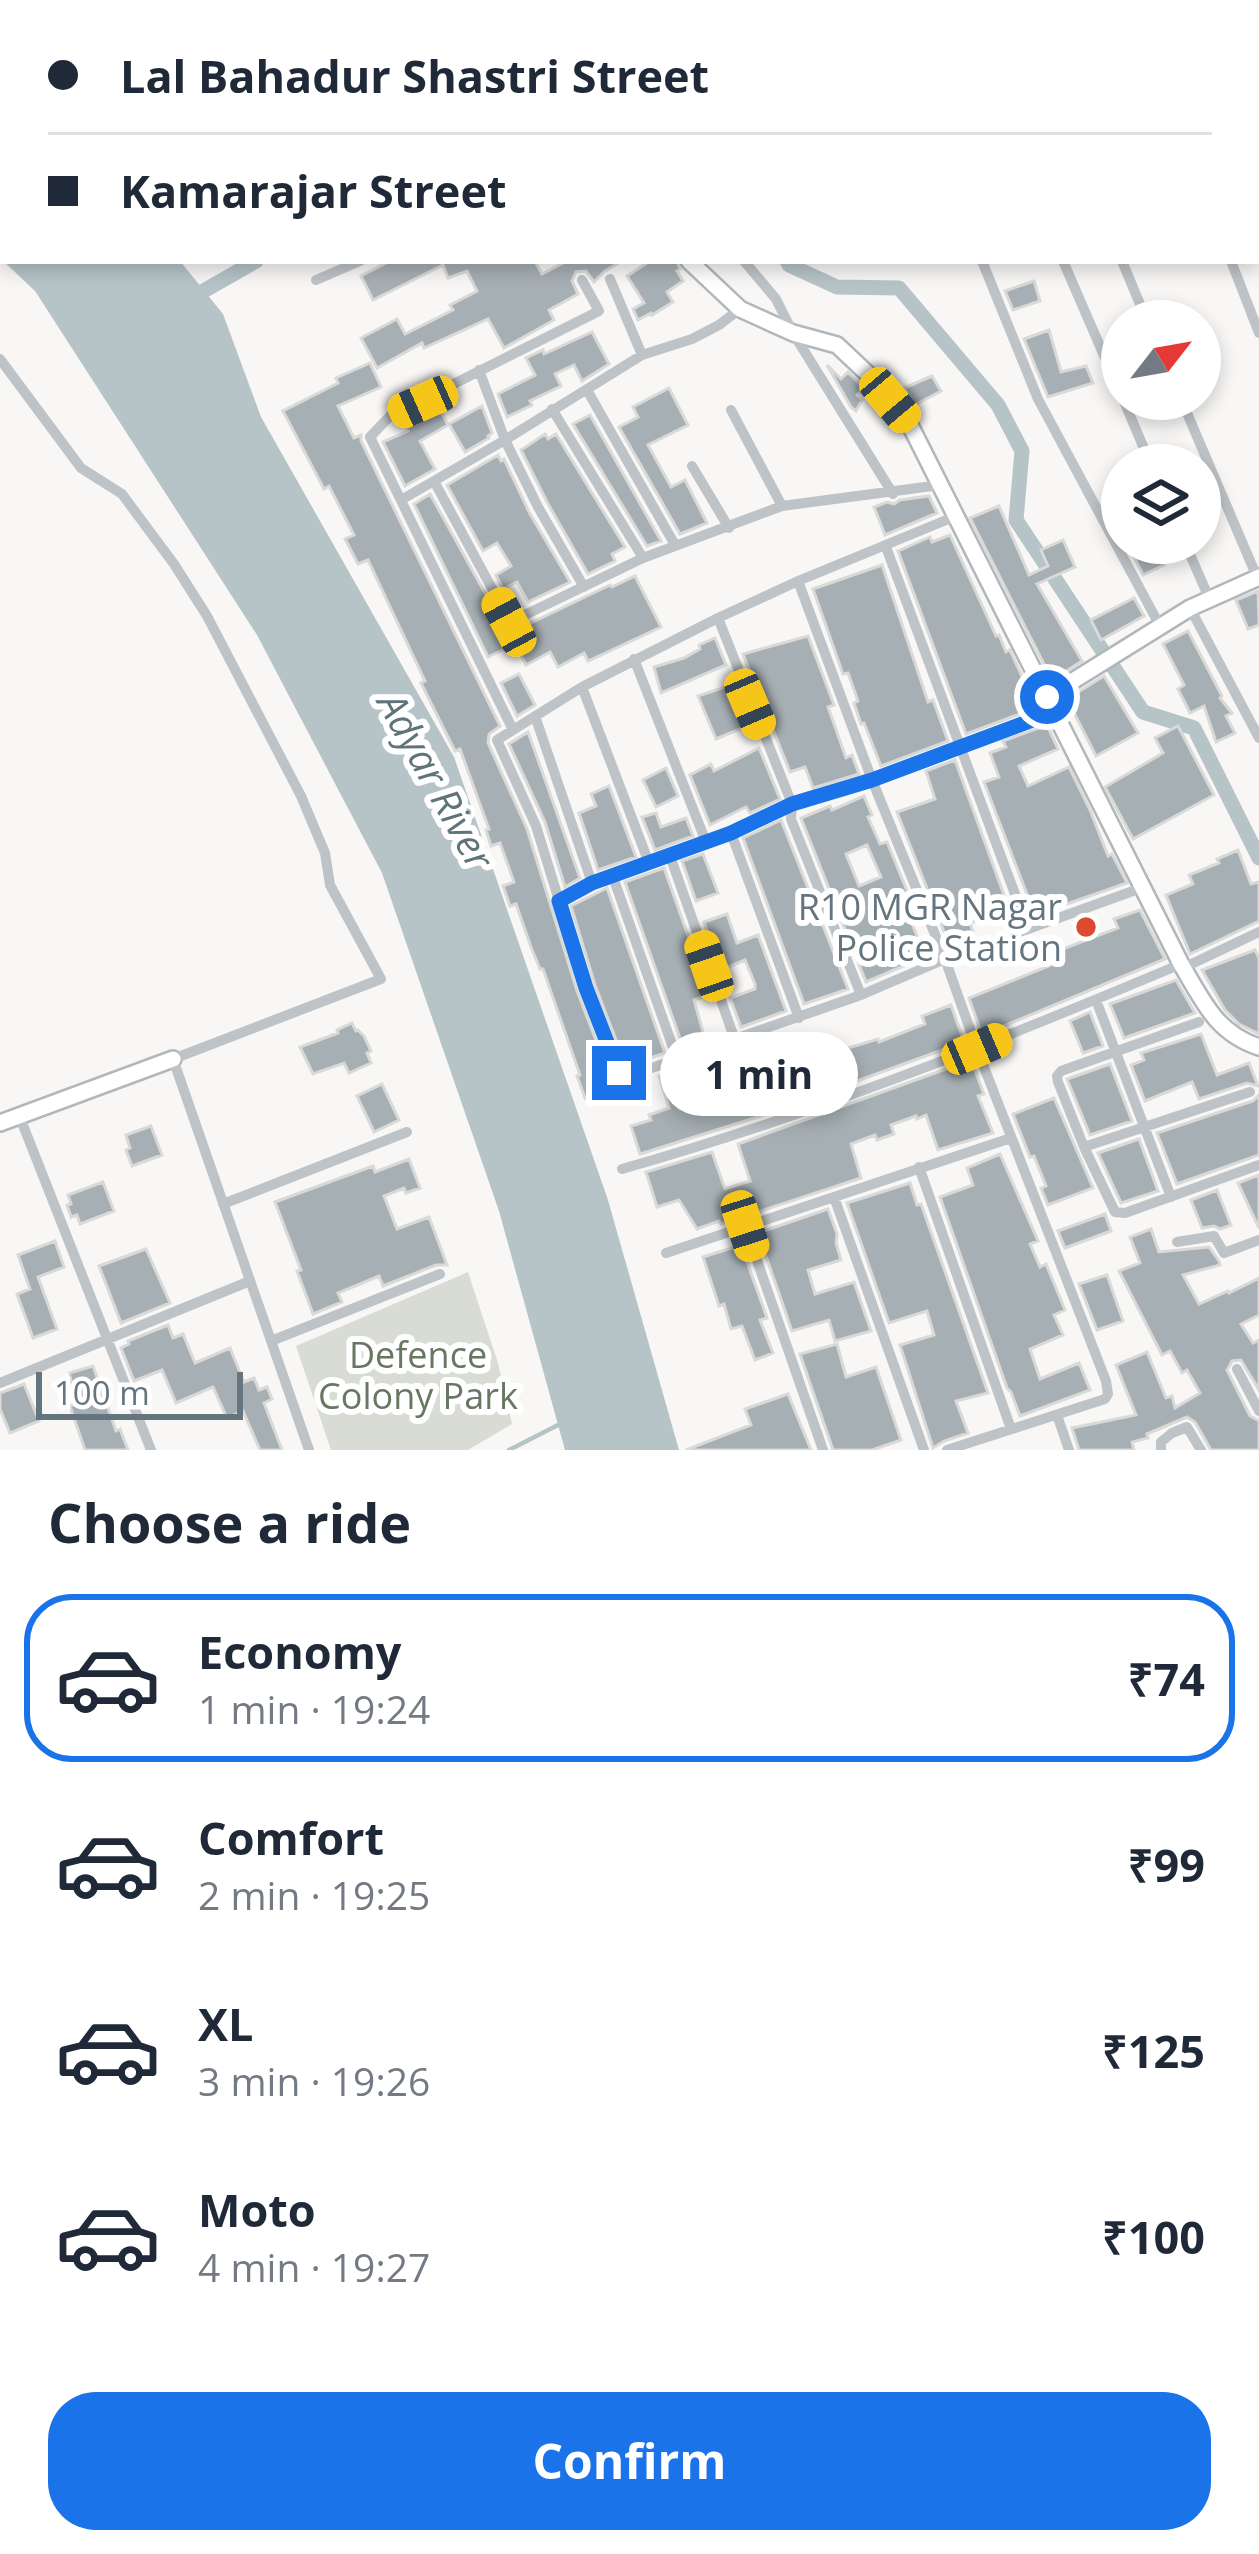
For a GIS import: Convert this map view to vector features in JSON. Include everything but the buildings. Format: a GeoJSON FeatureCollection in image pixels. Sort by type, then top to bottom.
{"type":"FeatureCollection","features":[{"type":"Feature","properties":{"kind":"main road"},"geometry":{"type":"LineString","coordinates":[[692,264],[740,309],[793,333],[837,345],[909,423],[1182,966],[1214,1019],[1238,1040],[1259,1047]]}},
{"type":"Feature","properties":{"kind":"main road"},"geometry":{"type":"LineString","coordinates":[[1050,705],[1160,626],[1258,577]]}},
{"type":"Feature","properties":{"kind":"main road"},"geometry":{"type":"LineString","coordinates":[[0,1123],[173,1060]]}},
{"type":"Feature","properties":{"kind":"street"},"geometry":{"type":"LineString","coordinates":[[316,280],[353,264]]}},
{"type":"Feature","properties":{"kind":"street"},"geometry":{"type":"LineString","coordinates":[[747,264],[776,299],[893,494]]}},
{"type":"Feature","properties":{"kind":"street"},"geometry":{"type":"LineString","coordinates":[[983,264],[1038,399],[1160,626]]}},
{"type":"Feature","properties":{"kind":"street"},"geometry":{"type":"LineString","coordinates":[[1065,264],[1101,348]]}},
{"type":"Feature","properties":{"kind":"street"},"geometry":{"type":"LineString","coordinates":[[1123,264],[1138,300]]}},
{"type":"Feature","properties":{"kind":"street"},"geometry":{"type":"LineString","coordinates":[[1232,264],[1259,333]]}},
{"type":"Feature","properties":{"kind":"street"},"geometry":{"type":"LineString","coordinates":[[610,279],[642,355]]}},
{"type":"Feature","properties":{"kind":"street"},"geometry":{"type":"LineString","coordinates":[[513,730],[370,437],[390,416],[599,311],[582,280]]}},
{"type":"Feature","properties":{"kind":"street"},"geometry":{"type":"LineString","coordinates":[[400,500],[642,355],[692,339],[740,309]]}},
{"type":"Feature","properties":{"kind":"street"},"geometry":{"type":"LineString","coordinates":[[0,359],[81,468],[122,494],[206,616],[301,796],[325,853],[329,884],[381,979],[173,1060],[309,1450]]}},
{"type":"Feature","properties":{"kind":"street"},"geometry":{"type":"LineString","coordinates":[[479,370],[505,440],[584,587]]}},
{"type":"Feature","properties":{"kind":"street"},"geometry":{"type":"LineString","coordinates":[[587,390],[675,545]]}},
{"type":"Feature","properties":{"kind":"street"},"geometry":{"type":"LineString","coordinates":[[552,409],[643,558]]}},
{"type":"Feature","properties":{"kind":"street"},"geometry":{"type":"LineString","coordinates":[[731,410],[782,506]]}},
{"type":"Feature","properties":{"kind":"street"},"geometry":{"type":"LineString","coordinates":[[1190,420],[1258,577]]}},
{"type":"Feature","properties":{"kind":"street"},"geometry":{"type":"LineString","coordinates":[[692,466],[729,528]]}},
{"type":"Feature","properties":{"kind":"street"},"geometry":{"type":"LineString","coordinates":[[434,481],[509,622],[643,558],[782,506],[940,485]]}},
{"type":"Feature","properties":{"kind":"street"},"geometry":{"type":"LineString","coordinates":[[956,516],[718,618],[582,687],[496,740],[536,826],[612,1060],[626,1077],[799,1018],[1144,887]]}},
{"type":"Feature","properties":{"kind":"street"},"geometry":{"type":"LineString","coordinates":[[886,547],[1028,929]]}},
{"type":"Feature","properties":{"kind":"street"},"geometry":{"type":"LineString","coordinates":[[1194,564],[1209,598]]}},
{"type":"Feature","properties":{"kind":"street"},"geometry":{"type":"LineString","coordinates":[[798,581],[1106,1381],[1105,1399],[946,1450]]}},
{"type":"Feature","properties":{"kind":"street"},"geometry":{"type":"LineString","coordinates":[[1190,608],[1259,738]]}},
{"type":"Feature","properties":{"kind":"street"},"geometry":{"type":"LineString","coordinates":[[718,618],[861,995]]}},
{"type":"Feature","properties":{"kind":"street"},"geometry":{"type":"LineString","coordinates":[[634,659],[706,842]]}},
{"type":"Feature","properties":{"kind":"street"},"geometry":{"type":"LineString","coordinates":[[582,687],[649,863]]}},
{"type":"Feature","properties":{"kind":"street"},"geometry":{"type":"LineString","coordinates":[[559,901],[592,883],[731,833],[792,804],[960,746],[1050,705]]}},
{"type":"Feature","properties":{"kind":"street"},"geometry":{"type":"LineString","coordinates":[[535,716],[592,883]]}},
{"type":"Feature","properties":{"kind":"street"},"geometry":{"type":"LineString","coordinates":[[731,833],[799,1018]]}},
{"type":"Feature","properties":{"kind":"street"},"geometry":{"type":"LineString","coordinates":[[670,856],[735,1040]]}},
{"type":"Feature","properties":{"kind":"street"},"geometry":{"type":"LineString","coordinates":[[613,877],[677,1059]]}},
{"type":"Feature","properties":{"kind":"street"},"geometry":{"type":"LineString","coordinates":[[622,1169],[708,1145],[977,1049],[1259,932]]}},
{"type":"Feature","properties":{"kind":"street"},"geometry":{"type":"LineString","coordinates":[[1096,1000],[1172,1197]]}},
{"type":"Feature","properties":{"kind":"street"},"geometry":{"type":"LineString","coordinates":[[1199,1022],[1061,1071],[1057,1076],[1084,1147],[1114,1213],[1259,1165]]}},
{"type":"Feature","properties":{"kind":"street"},"geometry":{"type":"LineString","coordinates":[[1084,1147],[1250,1093]]}},
{"type":"Feature","properties":{"kind":"street"},"geometry":{"type":"LineString","coordinates":[[19,1115],[151,1450]]}},
{"type":"Feature","properties":{"kind":"street"},"geometry":{"type":"LineString","coordinates":[[223,1204],[407,1132]]}},
{"type":"Feature","properties":{"kind":"street"},"geometry":{"type":"LineString","coordinates":[[666,1253],[1012,1138]]}},
{"type":"Feature","properties":{"kind":"street"},"geometry":{"type":"LineString","coordinates":[[919,1167],[1011,1429]]}},
{"type":"Feature","properties":{"kind":"street"},"geometry":{"type":"LineString","coordinates":[[834,1197],[924,1450]]}},
{"type":"Feature","properties":{"kind":"street"},"geometry":{"type":"LineString","coordinates":[[745,1226],[823,1450]]}},
{"type":"Feature","properties":{"kind":"street"},"geometry":{"type":"LineString","coordinates":[[1177,1242],[1214,1237],[1224,1253],[1259,1240]]}},
{"type":"Feature","properties":{"kind":"street"},"geometry":{"type":"LineString","coordinates":[[271,1341],[440,1274]]}},
{"type":"Feature","properties":{"kind":"street"},"geometry":{"type":"LineString","coordinates":[[0,1383],[250,1281]]}},
{"type":"Feature","properties":{"kind":"street"},"geometry":{"type":"LineString","coordinates":[[1237,1369],[1259,1412]]}},
{"type":"Feature","properties":{"kind":"street"},"geometry":{"type":"LineString","coordinates":[[1057,1415],[1069,1450]]}},
{"type":"Feature","properties":{"kind":"street"},"geometry":{"type":"LineString","coordinates":[[1161,1450],[1161,1442],[1187,1427],[1201,1450]]}},
{"type":"Feature","properties":{"kind":"green space","name":"Defence Colony Park"},"geometry":{"type":"Polygon","coordinates":[[[468,1272],[512,1424],[468,1450],[331,1450],[296,1346],[468,1272]]]}},
{"type":"Feature","properties":{"kind":"water","name":"Adyar River"},"geometry":{"type":"Polygon","coordinates":[[[6,264],[182,264],[223,314],[261,417],[454,757],[608,1200],[679,1450],[565,1450],[499,1211],[382,873],[257,635],[35,291],[6,264]]]}},
{"type":"Feature","properties":{"kind":"waterway"},"geometry":{"type":"LineString","coordinates":[[186,301],[251,264]]}},
{"type":"Feature","properties":{"kind":"waterway"},"geometry":{"type":"LineString","coordinates":[[788,264],[837,287],[899,288],[998,405],[1022,451],[1016,520],[1143,712],[1194,728],[1259,858]]}},
{"type":"Feature","properties":{"kind":"waterway"},"geometry":{"type":"LineString","coordinates":[[509,1450],[558,1425]]}},
{"type":"Feature","properties":{"kind":"place","name":"R10 MGR Nagar Police Station"},"geometry":{"type":"Point","coordinates":[1086,927]}},
{"type":"Feature","properties":{"kind":"route"},"geometry":{"type":"LineString","coordinates":[[619,1073],[559,901],[592,883],[731,833],[792,804],[872,780],[1054,712],[1047,697]]}}]}
